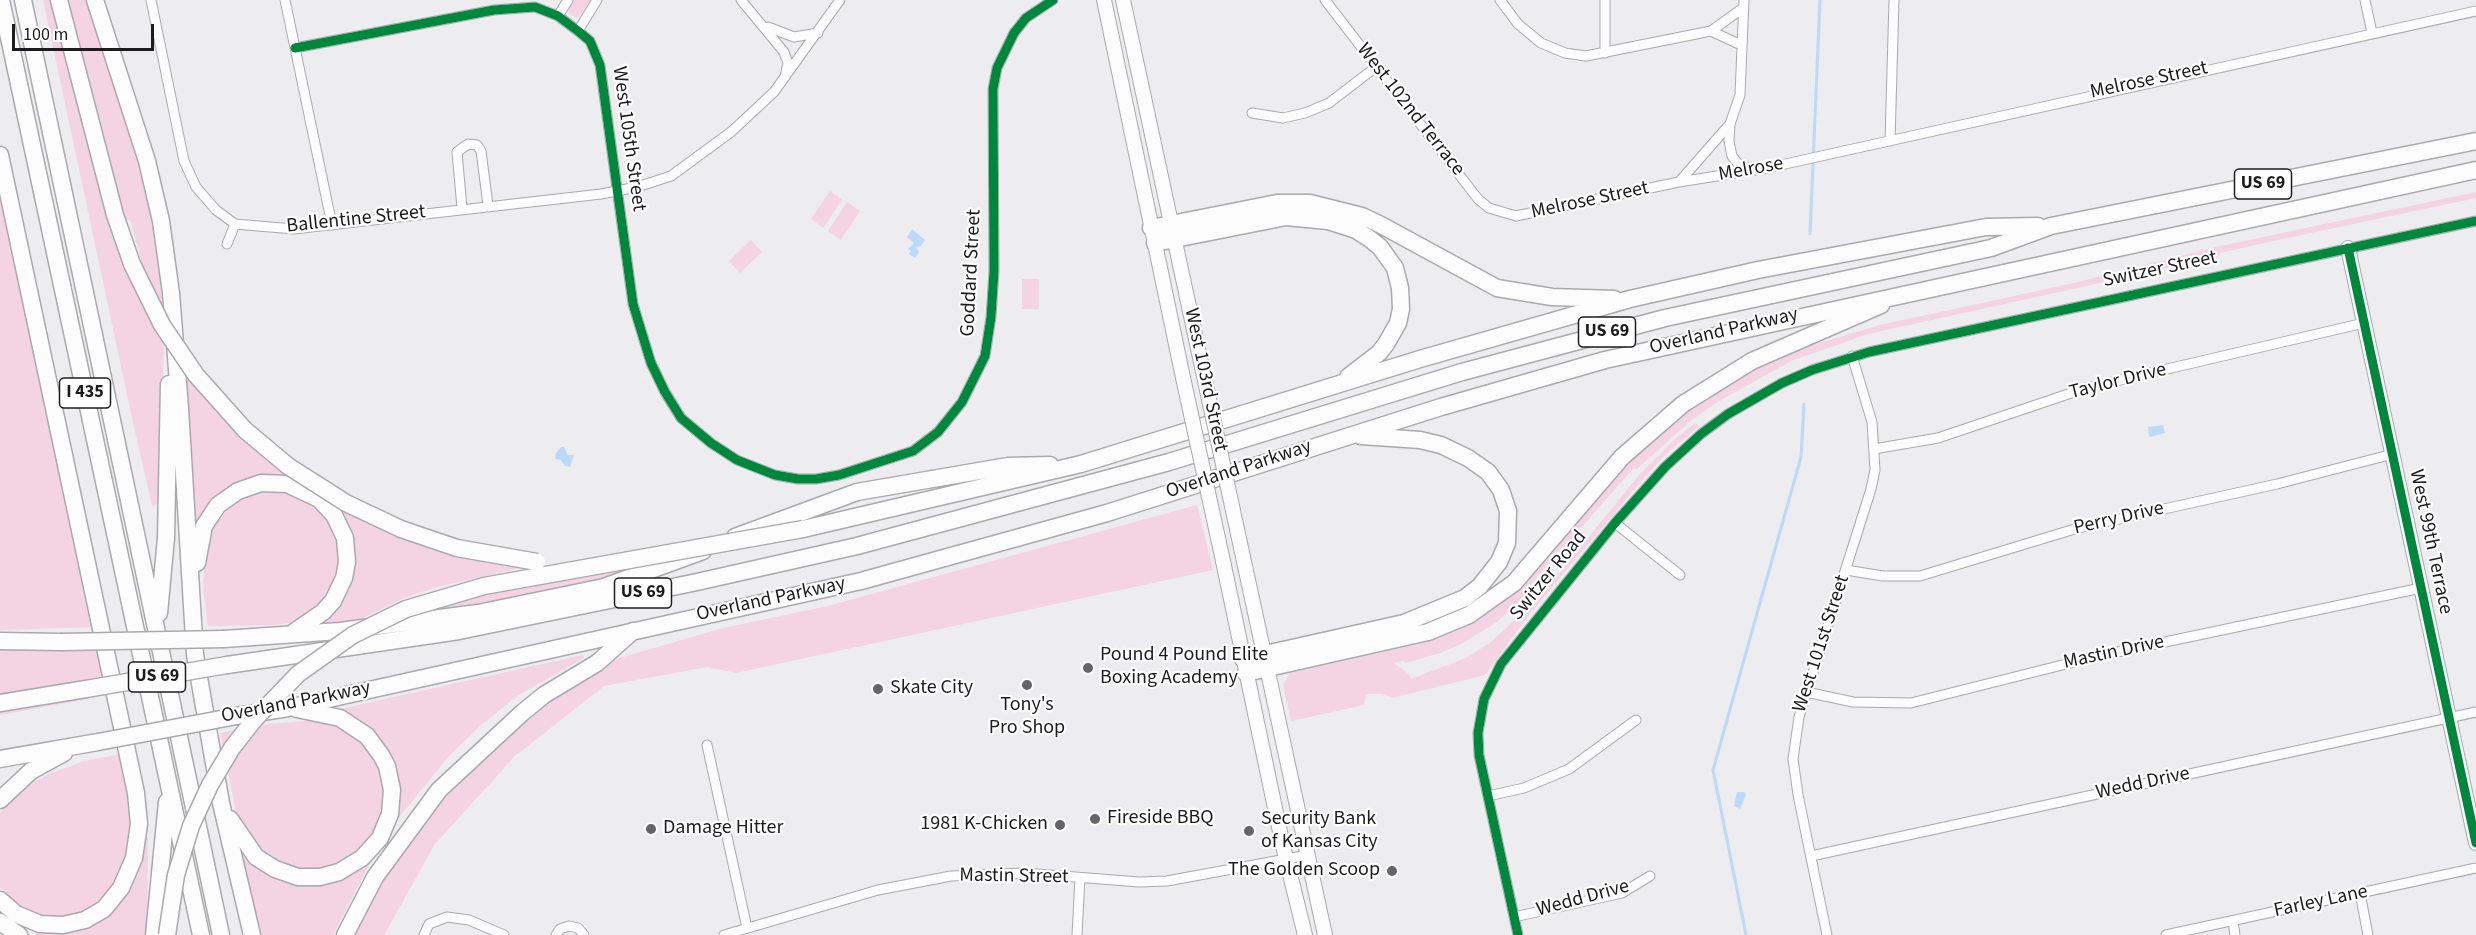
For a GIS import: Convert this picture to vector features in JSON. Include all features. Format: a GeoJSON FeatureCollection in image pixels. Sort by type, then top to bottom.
{"type":"FeatureCollection","features":[{"type":"Feature","properties":{"kind":"highway","name":"I 435"},"geometry":{"type":"LineString","coordinates":[[1,0],[201,935]]}},
{"type":"Feature","properties":{"kind":"highway","name":"I 435"},"geometry":{"type":"LineString","coordinates":[[23,0],[221,935]]}},
{"type":"Feature","properties":{"kind":"highway"},"geometry":{"type":"LineString","coordinates":[[59,0],[115,215],[132,264],[162,325],[207,388],[245,430],[307,479],[371,516],[431,540],[576,571]]}},
{"type":"Feature","properties":{"kind":"highway"},"geometry":{"type":"LineString","coordinates":[[95,0],[154,190],[167,259],[195,655],[201,702],[221,803],[252,935]]}},
{"type":"Feature","properties":{"kind":"highway","name":"Overland Parkway"},"geometry":{"type":"LineString","coordinates":[[0,701],[30,699],[227,665],[459,631],[697,582],[856,546],[1169,462],[1546,348],[1665,318],[1991,248],[2051,226],[2476,141]]}},
{"type":"Feature","properties":{"kind":"highway"},"geometry":{"type":"LineString","coordinates":[[0,155],[139,809],[134,858],[121,888],[104,909],[85,920],[53,925],[40,924],[16,914],[0,900]]}},
{"type":"Feature","properties":{"kind":"highway","name":"Overland Parkway"},"geometry":{"type":"LineString","coordinates":[[0,759],[288,708],[861,581],[1107,513],[1351,435],[1605,360],[2476,170]]}},
{"type":"Feature","properties":{"kind":"highway"},"geometry":{"type":"LineString","coordinates":[[1173,232],[1277,203],[1310,203],[1353,213],[1381,225],[1497,288],[1552,297],[1630,299]]}},
{"type":"Feature","properties":{"kind":"highway"},"geometry":{"type":"LineString","coordinates":[[1153,236],[1301,217],[1356,230],[1380,247],[1398,278],[1402,298],[1398,323],[1379,353],[1339,384]]}},
{"type":"Feature","properties":{"kind":"highway"},"geometry":{"type":"LineString","coordinates":[[167,935],[176,875],[191,826],[210,785],[232,748],[254,720],[298,674],[353,635],[406,609],[484,586],[803,530],[1081,464],[1339,384],[1630,299],[1758,270],[1986,227],[2051,226]]}},
{"type":"Feature","properties":{"kind":"highway"},"geometry":{"type":"LineString","coordinates":[[1265,661],[1428,632],[1469,615],[1500,596],[1514,583],[1622,457],[1660,422],[1697,394],[1776,350],[1918,290]]}},
{"type":"Feature","properties":{"kind":"highway"},"geometry":{"type":"LineString","coordinates":[[157,632],[166,538],[168,402],[173,329]]}},
{"type":"Feature","properties":{"kind":"highway"},"geometry":{"type":"LineString","coordinates":[[1245,666],[1404,623],[1444,608],[1480,586],[1504,553],[1509,521],[1506,501],[1494,479],[1478,464],[1456,451],[1420,440],[1351,435]]}},
{"type":"Feature","properties":{"kind":"highway"},"geometry":{"type":"LineString","coordinates":[[0,642],[288,636],[478,613],[593,590],[655,570],[798,512],[857,492],[1008,466],[1081,464]]}},
{"type":"Feature","properties":{"kind":"highway"},"geometry":{"type":"LineString","coordinates":[[192,604],[199,541],[204,526],[218,505],[238,491],[261,483],[287,484],[300,488],[319,499],[334,515],[345,538],[347,562],[344,578],[333,601],[315,618],[288,636]]}},
{"type":"Feature","properties":{"kind":"highway"},"geometry":{"type":"LineString","coordinates":[[345,935],[375,878],[439,790],[530,707],[597,663],[635,630]]}},
{"type":"Feature","properties":{"kind":"highway"},"geometry":{"type":"LineString","coordinates":[[221,803],[241,838],[256,857],[287,874],[309,877],[330,875],[351,866],[372,849],[387,826],[390,814],[390,778],[381,755],[367,736],[340,718],[288,708]]}},
{"type":"Feature","properties":{"kind":"highway"},"geometry":{"type":"LineString","coordinates":[[0,800],[31,771],[76,747]]}},
{"type":"Feature","properties":{"kind":"highway"},"geometry":{"type":"LineString","coordinates":[[154,935],[169,786]]}},
{"type":"Feature","properties":{"kind":"highway"},"geometry":{"type":"LineString","coordinates":[[0,922],[19,935]]}},
{"type":"Feature","properties":{"kind":"main road","name":"West 103rd Street"},"geometry":{"type":"LineString","coordinates":[[1104,0],[1286,860],[1305,935]]}},
{"type":"Feature","properties":{"kind":"main road","name":"West 103rd Street"},"geometry":{"type":"LineString","coordinates":[[1123,0],[1325,935]]}},
{"type":"Feature","properties":{"kind":"main road","name":"West 99th Terrace"},"geometry":{"type":"LineString","coordinates":[[2348,248],[2476,843]]}},
{"type":"Feature","properties":{"kind":"street"},"geometry":{"type":"LineString","coordinates":[[151,0],[187,171],[207,201],[236,224],[227,244]]}},
{"type":"Feature","properties":{"kind":"street"},"geometry":{"type":"LineString","coordinates":[[285,0],[332,225]]}},
{"type":"Feature","properties":{"kind":"street"},"geometry":{"type":"LineString","coordinates":[[558,16],[568,0]]}},
{"type":"Feature","properties":{"kind":"street"},"geometry":{"type":"LineString","coordinates":[[578,31],[597,0]]}},
{"type":"Feature","properties":{"kind":"street"},"geometry":{"type":"LineString","coordinates":[[741,0],[784,52],[788,63],[785,79]]}},
{"type":"Feature","properties":{"kind":"street","name":"Ballentine Street"},"geometry":{"type":"LineString","coordinates":[[236,224],[294,230],[617,191],[653,183],[692,163],[731,132],[785,79],[840,0]]}},
{"type":"Feature","properties":{"kind":"street","name":"Goddard Street"},"geometry":{"type":"LineString","coordinates":[[628,265],[633,304],[651,363],[665,392],[681,417],[711,443],[737,460],[775,475],[798,479],[816,478],[889,459],[919,446],[938,432],[952,416],[985,356],[993,295],[992,114],[997,68],[1020,26],[1039,8],[1053,0]]}},
{"type":"Feature","properties":{"kind":"street","name":"West 102nd Terrace"},"geometry":{"type":"LineString","coordinates":[[1325,0],[1474,194],[1489,208],[1501,214]]}},
{"type":"Feature","properties":{"kind":"street"},"geometry":{"type":"LineString","coordinates":[[1500,0],[1525,31],[1549,47],[1565,53],[1586,56],[1710,31],[1743,4]]}},
{"type":"Feature","properties":{"kind":"street"},"geometry":{"type":"LineString","coordinates":[[1605,0],[1605,53]]}},
{"type":"Feature","properties":{"kind":"street"},"geometry":{"type":"LineString","coordinates":[[1890,141],[1894,0]]}},
{"type":"Feature","properties":{"kind":"street"},"geometry":{"type":"LineString","coordinates":[[2365,0],[2372,33]]}},
{"type":"Feature","properties":{"kind":"street"},"geometry":{"type":"LineString","coordinates":[[1743,4],[1740,95],[1730,124],[1729,141],[1732,156],[1739,165],[1755,170]]}},
{"type":"Feature","properties":{"kind":"street","name":"West 105th Street"},"geometry":{"type":"LineString","coordinates":[[295,48],[494,10],[535,7],[558,16],[590,41],[600,65],[628,265]]}},
{"type":"Feature","properties":{"kind":"street","name":"Melrose Street"},"geometry":{"type":"LineString","coordinates":[[1823,156],[2476,10]]}},
{"type":"Feature","properties":{"kind":"street"},"geometry":{"type":"LineString","coordinates":[[761,22],[778,33],[794,37],[819,32]]}},
{"type":"Feature","properties":{"kind":"street"},"geometry":{"type":"LineString","coordinates":[[1710,31],[1742,45]]}},
{"type":"Feature","properties":{"kind":"street"},"geometry":{"type":"LineString","coordinates":[[1252,112],[1283,118],[1305,113],[1329,103],[1376,67]]}},
{"type":"Feature","properties":{"kind":"street"},"geometry":{"type":"LineString","coordinates":[[1679,182],[1730,124]]}},
{"type":"Feature","properties":{"kind":"street"},"geometry":{"type":"LineString","coordinates":[[462,208],[457,152],[468,144],[477,145],[481,151],[488,205]]}},
{"type":"Feature","properties":{"kind":"street","name":"Melrose"},"geometry":{"type":"LineString","coordinates":[[1679,182],[1823,156]]}},
{"type":"Feature","properties":{"kind":"street","name":"Melrose Street"},"geometry":{"type":"LineString","coordinates":[[1501,214],[1523,215],[1679,182]]}},
{"type":"Feature","properties":{"kind":"street","name":"Switzer Street"},"geometry":{"type":"LineString","coordinates":[[1852,356],[2476,221]]}},
{"type":"Feature","properties":{"kind":"street","name":"Taylor Drive"},"geometry":{"type":"LineString","coordinates":[[1875,449],[1930,440],[2079,390],[2364,323]]}},
{"type":"Feature","properties":{"kind":"street","name":"West 101st Street"},"geometry":{"type":"LineString","coordinates":[[1827,935],[1793,759],[1797,724],[1806,692],[1871,489],[1875,449],[1872,422],[1852,356]]}},
{"type":"Feature","properties":{"kind":"street","name":"Switzer Road"},"geometry":{"type":"LineString","coordinates":[[1518,935],[1479,755],[1478,733],[1484,699],[1490,684],[1502,664],[1615,523],[1665,466],[1728,414],[1782,383],[1852,356]]}},
{"type":"Feature","properties":{"kind":"street","name":"Perry Drive"},"geometry":{"type":"LineString","coordinates":[[1846,570],[1883,576],[1920,576],[2078,528],[2277,484],[2393,454]]}},
{"type":"Feature","properties":{"kind":"street"},"geometry":{"type":"LineString","coordinates":[[1615,523],[1680,575]]}},
{"type":"Feature","properties":{"kind":"street","name":"Mastin Drive"},"geometry":{"type":"LineString","coordinates":[[1806,692],[1853,702],[1911,703],[2094,657],[2421,588]]}},
{"type":"Feature","properties":{"kind":"street","name":"Wedd Drive"},"geometry":{"type":"LineString","coordinates":[[1811,856],[2476,712]]}},
{"type":"Feature","properties":{"kind":"street"},"geometry":{"type":"LineString","coordinates":[[1488,796],[1536,784],[1569,769],[1636,720]]}},
{"type":"Feature","properties":{"kind":"street"},"geometry":{"type":"LineString","coordinates":[[707,745],[747,928]]}},
{"type":"Feature","properties":{"kind":"street","name":"Mastin Street"},"geometry":{"type":"LineString","coordinates":[[724,935],[904,883],[951,876],[1024,873],[1080,878],[1167,881],[1308,855]]}},
{"type":"Feature","properties":{"kind":"street","name":"Farley Lane"},"geometry":{"type":"LineString","coordinates":[[2166,935],[2476,868]]}},
{"type":"Feature","properties":{"kind":"street","name":"Wedd Drive"},"geometry":{"type":"LineString","coordinates":[[1514,917],[1622,893],[1650,876]]}},
{"type":"Feature","properties":{"kind":"street"},"geometry":{"type":"LineString","coordinates":[[1077,935],[1080,878]]}},
{"type":"Feature","properties":{"kind":"street"},"geometry":{"type":"LineString","coordinates":[[2360,893],[2368,935]]}},
{"type":"Feature","properties":{"kind":"street"},"geometry":{"type":"LineString","coordinates":[[424,935],[429,924],[447,917],[469,920],[504,935]]}},
{"type":"Feature","properties":{"kind":"street"},"geometry":{"type":"LineString","coordinates":[[2232,921],[2235,935]]}},
{"type":"Feature","properties":{"kind":"street"},"geometry":{"type":"LineString","coordinates":[[556,935],[560,929],[569,926],[579,928],[584,935]]}},
{"type":"Feature","properties":{"kind":"shaded area"},"geometry":{"type":"Polygon","coordinates":[[[43,0],[53,0],[164,341],[159,504],[152,506],[132,418],[43,0]]]}},
{"type":"Feature","properties":{"kind":"shaded area"},"geometry":{"type":"Polygon","coordinates":[[[66,0],[86,0],[132,142],[146,194],[156,246],[164,315],[149,287],[130,220],[123,220],[66,0]]]}},
{"type":"Feature","properties":{"kind":"shaded area"},"geometry":{"type":"Polygon","coordinates":[[[573,0],[591,0],[577,18],[569,14],[569,5],[573,0]]]}},
{"type":"Feature","properties":{"kind":"shaded area"},"geometry":{"type":"Polygon","coordinates":[[[830,191],[842,200],[823,228],[811,219],[830,191]]]}},
{"type":"Feature","properties":{"kind":"shaded area"},"geometry":{"type":"Polygon","coordinates":[[[2476,192],[2476,198],[2264,243],[2220,253],[2218,257],[1868,334],[1791,361],[1714,404],[1689,422],[1637,469],[1633,469],[1531,584],[1532,589],[1497,622],[1461,644],[1440,653],[1406,663],[1403,661],[1394,663],[1409,674],[1411,679],[1466,658],[1491,642],[1541,596],[1639,475],[1675,439],[1695,423],[1699,426],[1664,456],[1639,484],[1532,611],[1485,675],[1392,698],[1382,694],[1366,694],[1364,705],[1291,721],[1283,685],[1290,673],[1420,644],[1461,629],[1483,617],[1523,585],[1634,455],[1687,410],[1771,361],[1805,347],[1880,325],[2074,283],[2216,247],[2476,192]]]}},
{"type":"Feature","properties":{"kind":"shaded area"},"geometry":{"type":"Polygon","coordinates":[[[0,194],[84,588],[93,627],[0,630],[0,194]]]}},
{"type":"Feature","properties":{"kind":"shaded area"},"geometry":{"type":"Polygon","coordinates":[[[847,202],[860,211],[841,240],[828,231],[847,202]]]}},
{"type":"Feature","properties":{"kind":"shaded area"},"geometry":{"type":"Polygon","coordinates":[[[751,240],[762,252],[740,273],[729,261],[751,240]]]}},
{"type":"Feature","properties":{"kind":"shaded area"},"geometry":{"type":"Polygon","coordinates":[[[1022,279],[1039,279],[1039,309],[1022,309],[1022,279]]]}},
{"type":"Feature","properties":{"kind":"shaded area"},"geometry":{"type":"Polygon","coordinates":[[[184,372],[296,481],[271,477],[199,519],[194,525],[184,372]]]}},
{"type":"Feature","properties":{"kind":"shaded area"},"geometry":{"type":"Polygon","coordinates":[[[271,490],[292,492],[312,503],[327,519],[336,536],[340,557],[328,595],[312,612],[294,622],[276,625],[208,626],[203,588],[205,555],[211,528],[236,501],[251,493],[271,490]]]}},
{"type":"Feature","properties":{"kind":"shaded area"},"geometry":{"type":"Polygon","coordinates":[[[331,503],[528,566],[437,587],[404,598],[351,624],[315,628],[346,587],[331,503]]]}},
{"type":"Feature","properties":{"kind":"shaded area"},"geometry":{"type":"Polygon","coordinates":[[[1197,505],[1213,570],[736,673],[707,667],[604,686],[515,756],[435,844],[384,935],[351,935],[388,867],[472,753],[606,662],[723,628],[828,606],[1197,505]]]}},
{"type":"Feature","properties":{"kind":"shaded area"},"geometry":{"type":"Polygon","coordinates":[[[638,568],[590,583],[408,616],[483,593],[638,568]]]}},
{"type":"Feature","properties":{"kind":"shaded area"},"geometry":{"type":"Polygon","coordinates":[[[0,647],[98,647],[109,695],[0,715],[0,647]]]}},
{"type":"Feature","properties":{"kind":"shaded area"},"geometry":{"type":"Polygon","coordinates":[[[583,655],[584,658],[517,696],[480,726],[448,757],[397,820],[393,817],[396,784],[339,712],[340,709],[583,655]]]}},
{"type":"Feature","properties":{"kind":"shaded area"},"geometry":{"type":"Polygon","coordinates":[[[305,721],[328,723],[345,729],[361,740],[375,759],[383,781],[384,801],[380,820],[369,838],[357,852],[339,864],[319,869],[295,869],[276,863],[259,852],[238,821],[220,733],[269,724],[305,721]]]}},
{"type":"Feature","properties":{"kind":"shaded area"},"geometry":{"type":"Polygon","coordinates":[[[121,754],[132,823],[127,854],[117,880],[104,899],[87,912],[69,918],[36,915],[23,910],[0,887],[0,813],[13,796],[44,776],[84,761],[121,754]]]}},
{"type":"Feature","properties":{"kind":"shaded area"},"geometry":{"type":"Polygon","coordinates":[[[143,836],[148,837],[147,935],[36,935],[35,929],[98,920],[143,836]]]}},
{"type":"Feature","properties":{"kind":"shaded area"},"geometry":{"type":"Polygon","coordinates":[[[246,858],[277,876],[365,863],[369,865],[333,935],[258,935],[241,859],[246,858]]]}},
{"type":"Feature","properties":{"kind":"water"},"geometry":{"type":"Polygon","coordinates":[[[912,229],[925,240],[921,246],[916,247],[919,252],[915,258],[909,254],[911,251],[908,249],[914,243],[907,237],[912,229]]]}},
{"type":"Feature","properties":{"kind":"water"},"geometry":{"type":"Polygon","coordinates":[[[2163,425],[2165,433],[2149,437],[2148,427],[2163,425]]]}},
{"type":"Feature","properties":{"kind":"water"},"geometry":{"type":"Polygon","coordinates":[[[561,447],[564,447],[568,455],[574,455],[570,467],[565,466],[561,460],[555,459],[561,447]]]}},
{"type":"Feature","properties":{"kind":"water"},"geometry":{"type":"Polygon","coordinates":[[[1737,792],[1744,792],[1746,795],[1740,809],[1734,806],[1737,792]]]}},
{"type":"Feature","properties":{"kind":"waterway"},"geometry":{"type":"LineString","coordinates":[[1810,234],[1820,0]]}},
{"type":"Feature","properties":{"kind":"waterway"},"geometry":{"type":"LineString","coordinates":[[1746,935],[1713,770],[1801,457],[1804,404]]}},
{"type":"Feature","properties":{"kind":"cycle path"},"geometry":{"type":"LineString","coordinates":[[295,48],[494,10],[535,7],[558,16],[578,31],[590,41],[600,65],[633,304],[651,363],[665,392],[681,418],[711,443],[737,460],[775,475],[816,479],[839,475],[913,451],[938,432],[962,402],[985,356],[991,317],[994,271],[993,89],[997,68],[1014,33],[1026,18],[1053,0]]}},
{"type":"Feature","properties":{"kind":"cycle path"},"geometry":{"type":"LineString","coordinates":[[1518,935],[1479,755],[1478,733],[1484,699],[1501,664],[1615,523],[1665,467],[1701,434],[1728,414],[1782,383],[1812,370],[1869,352],[2476,221]]}},
{"type":"Feature","properties":{"kind":"cycle path"},"geometry":{"type":"LineString","coordinates":[[2348,248],[2476,843]]}},
{"type":"Feature","properties":{"kind":"place","name":"Pound 4 Pound Elite Boxing Academy"},"geometry":{"type":"Point","coordinates":[1088,668]}},
{"type":"Feature","properties":{"kind":"place","name":"Tony's Pro Shop"},"geometry":{"type":"Point","coordinates":[1027,685]}},
{"type":"Feature","properties":{"kind":"place","name":"Skate City"},"geometry":{"type":"Point","coordinates":[878,689]}},
{"type":"Feature","properties":{"kind":"place","name":"Fireside BBQ"},"geometry":{"type":"Point","coordinates":[1095,819]}},
{"type":"Feature","properties":{"kind":"place","name":"1981 K-Chicken"},"geometry":{"type":"Point","coordinates":[1060,825]}},
{"type":"Feature","properties":{"kind":"place","name":"Damage Hitter"},"geometry":{"type":"Point","coordinates":[651,829]}},
{"type":"Feature","properties":{"kind":"place","name":"Security Bank of Kansas City"},"geometry":{"type":"Point","coordinates":[1249,831]}},
{"type":"Feature","properties":{"kind":"place","name":"The Golden Scoop"},"geometry":{"type":"Point","coordinates":[1392,871]}}]}
